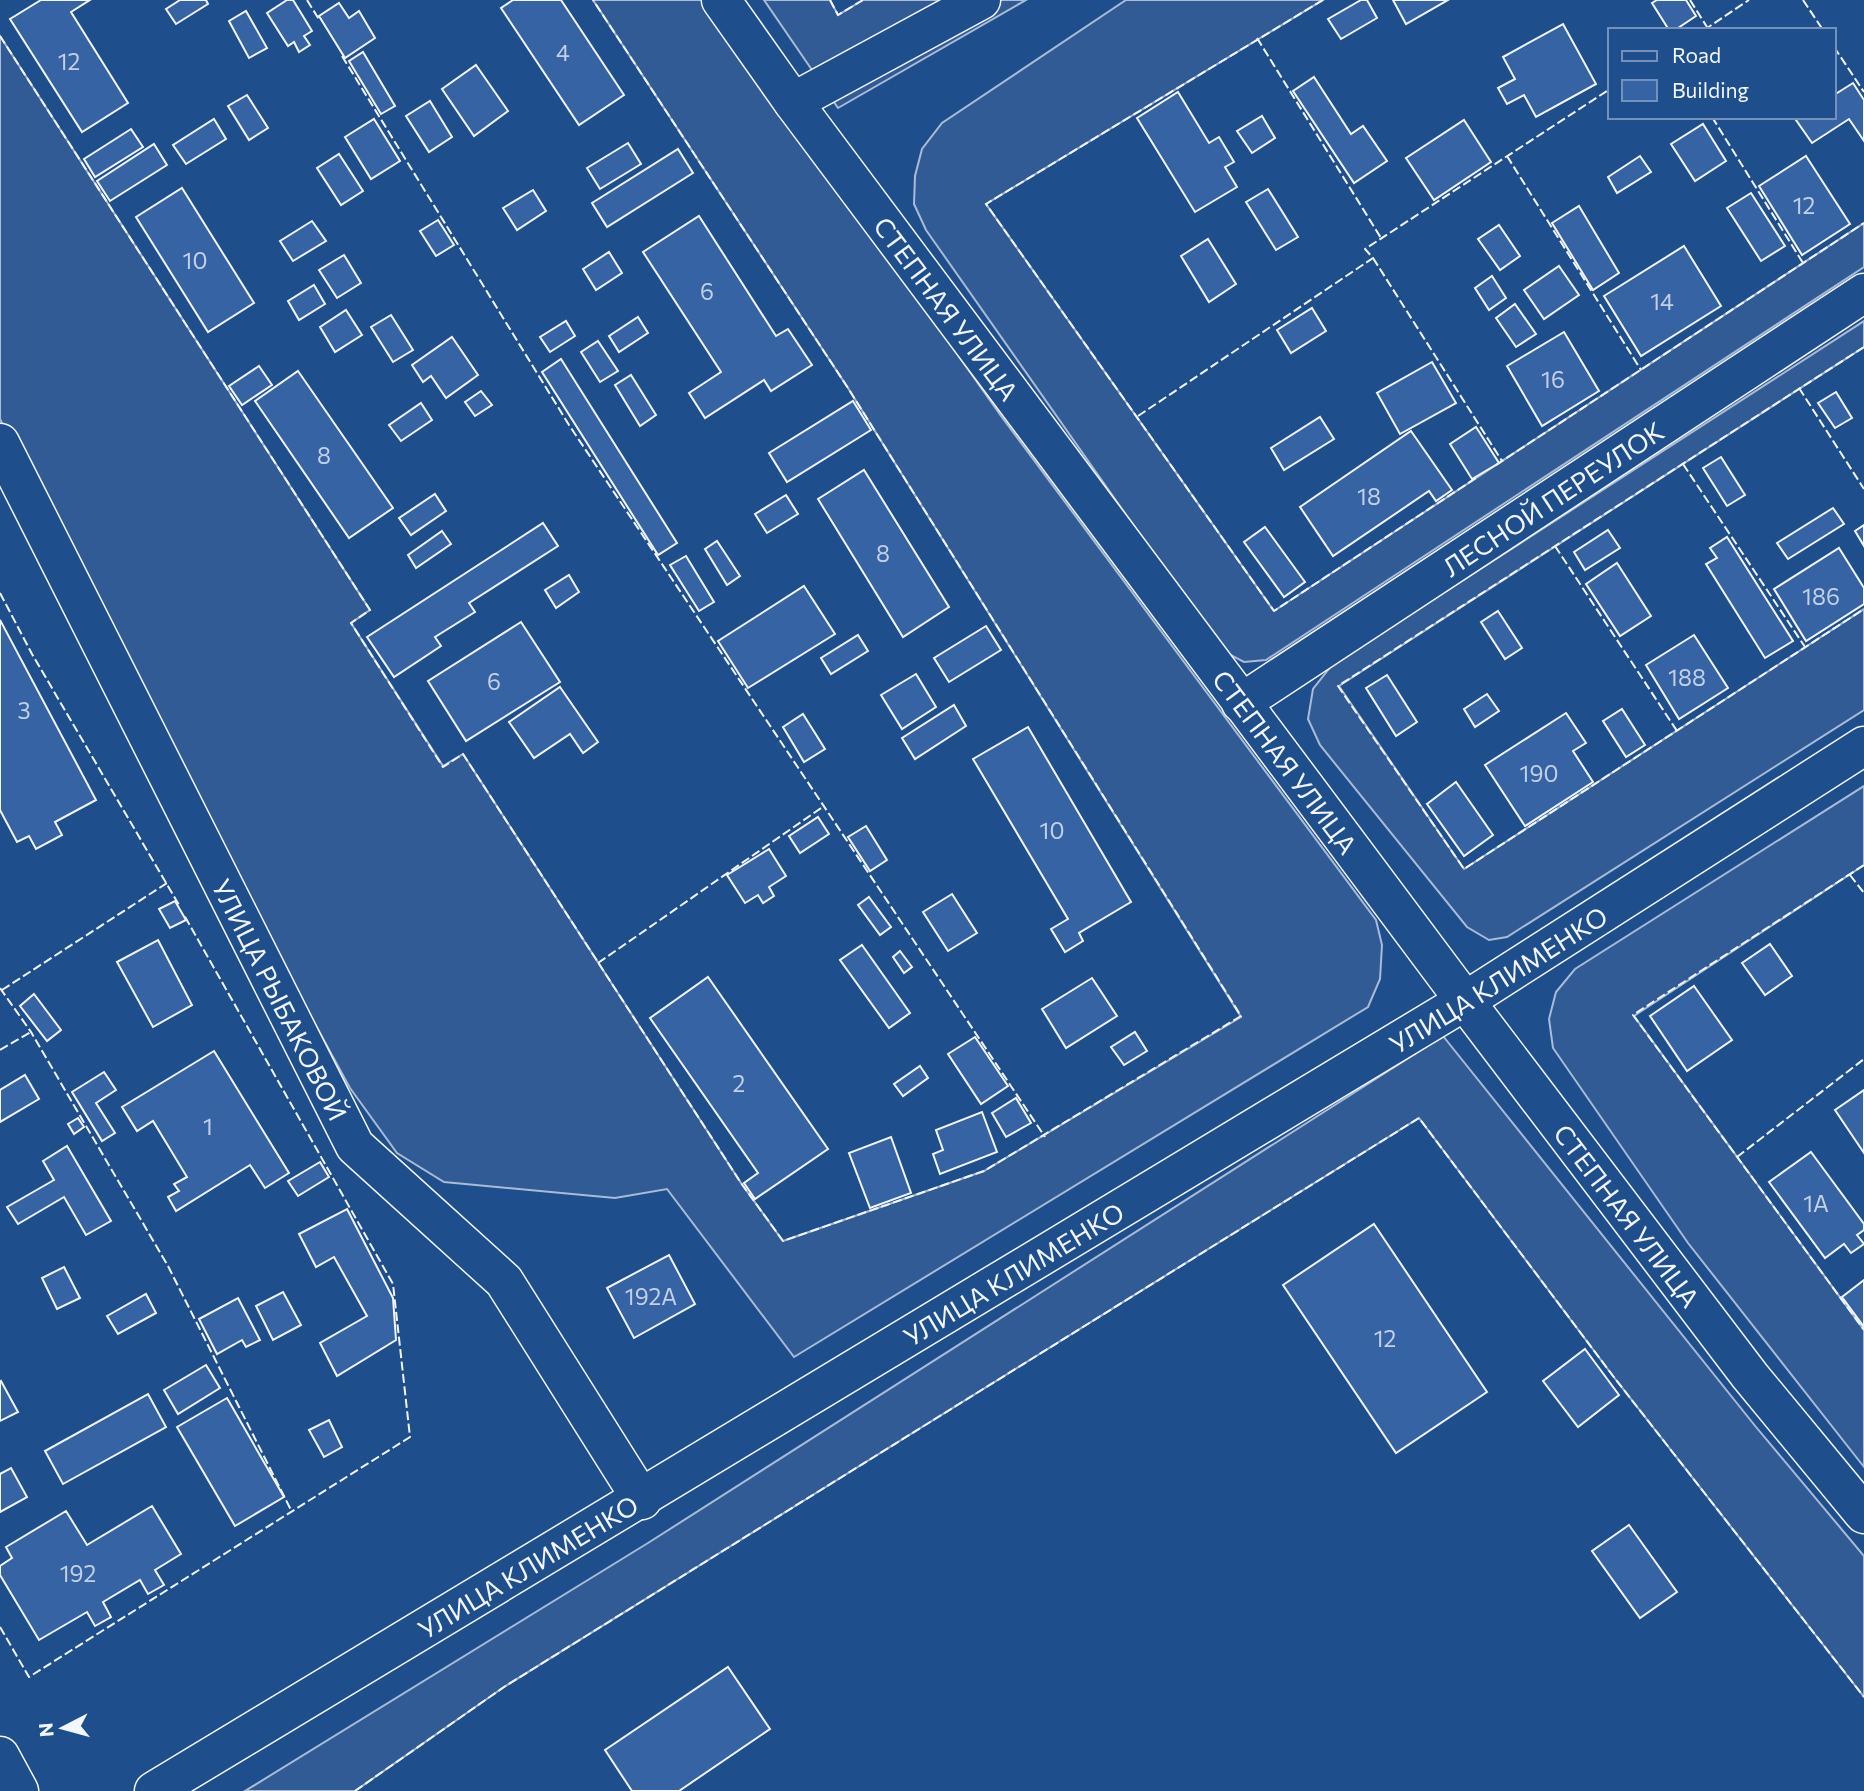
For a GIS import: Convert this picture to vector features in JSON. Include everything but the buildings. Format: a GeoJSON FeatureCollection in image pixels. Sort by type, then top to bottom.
{"type":"FeatureCollection","features":[{"type":"Feature","properties":{"kind":"street","name":"СТЕПНАЯ УЛИЦА"},"geometry":{"type":"LineString","coordinates":[[721,0],[793,103],[1465,1001],[1750,1377],[1864,1514]]}},
{"type":"Feature","properties":{"kind":"street"},"geometry":{"type":"LineString","coordinates":[[793,103],[981,0]]}},
{"type":"Feature","properties":{"kind":"street","name":"ЛЕСНОЙ ПЕРЕУЛОК"},"geometry":{"type":"LineString","coordinates":[[1241,703],[1864,293]]}},
{"type":"Feature","properties":{"kind":"street","name":"УЛИЦА РЫБАКОВОЙ"},"geometry":{"type":"LineString","coordinates":[[0,443],[355,1146],[504,1281],[642,1500]]}},
{"type":"Feature","properties":{"kind":"street","name":"УЛИЦА КЛИМЕНКО"},"geometry":{"type":"LineString","coordinates":[[154,1791],[642,1500],[1465,1001],[1864,746]]}},
{"type":"Feature","properties":{"kind":"street"},"geometry":{"type":"LineString","coordinates":[[0,1756],[19,1791]]}},
{"type":"Feature","properties":{"kind":"shaded area"},"geometry":{"type":"Polygon","coordinates":[[[593,0],[707,0],[1001,416],[1376,920],[1382,945],[1380,979],[1368,1007],[794,1357],[667,1189],[615,1198],[444,1182],[397,1153],[350,1088],[115,658],[0,419],[0,36],[370,610],[351,623],[443,766],[463,754],[741,1183],[783,1241],[984,1171],[1241,1017],[848,388],[593,0]]]}},
{"type":"Feature","properties":{"kind":"shaded area"},"geometry":{"type":"Polygon","coordinates":[[[764,0],[830,0],[838,15],[863,0],[1026,0],[838,108],[764,0]]]}},
{"type":"Feature","properties":{"kind":"shaded area"},"geometry":{"type":"Polygon","coordinates":[[[1126,0],[1323,0],[986,204],[1274,611],[1864,223],[1864,267],[1266,660],[1244,662],[1221,650],[926,230],[914,204],[915,176],[922,149],[942,123],[1126,0]]]}},
{"type":"Feature","properties":{"kind":"shaded area"},"geometry":{"type":"Polygon","coordinates":[[[1864,321],[1864,347],[1339,686],[1464,869],[1864,609],[1864,710],[1507,937],[1489,940],[1467,927],[1320,745],[1308,719],[1313,689],[1332,665],[1864,321]]]}},
{"type":"Feature","properties":{"kind":"shaded area"},"geometry":{"type":"Polygon","coordinates":[[[1864,786],[1864,865],[1634,1016],[1864,1330],[1864,1467],[1688,1243],[1553,1048],[1549,1019],[1556,992],[1575,969],[1864,786]]]}},
{"type":"Feature","properties":{"kind":"shaded area"},"geometry":{"type":"Polygon","coordinates":[[[1443,1036],[1756,1427],[1864,1556],[1864,1697],[1613,1376],[1419,1118],[504,1687],[355,1791],[245,1791],[648,1543],[1443,1036]]]}},
{"type":"Feature","properties":{"kind":"fence"},"geometry":{"type":"LineString","coordinates":[[307,0],[320,21]]}},
{"type":"Feature","properties":{"kind":"fence"},"geometry":{"type":"LineString","coordinates":[[0,36],[370,610],[351,623],[443,767],[463,754],[741,1183],[783,1241],[984,1171],[1241,1016],[848,388],[593,0]]}},
{"type":"Feature","properties":{"kind":"fence"},"geometry":{"type":"LineString","coordinates":[[830,0],[838,15],[863,0]]}},
{"type":"Feature","properties":{"kind":"fence"},"geometry":{"type":"LineString","coordinates":[[1323,0],[986,204],[1274,611],[1476,478]]}},
{"type":"Feature","properties":{"kind":"fence"},"geometry":{"type":"LineString","coordinates":[[1690,0],[1707,27]]}},
{"type":"Feature","properties":{"kind":"fence"},"geometry":{"type":"LineString","coordinates":[[1707,28],[1749,0]]}},
{"type":"Feature","properties":{"kind":"fence"},"geometry":{"type":"LineString","coordinates":[[1803,0],[1822,28]]}},
{"type":"Feature","properties":{"kind":"fence"},"geometry":{"type":"LineString","coordinates":[[1257,38],[1381,238]]}},
{"type":"Feature","properties":{"kind":"fence"},"geometry":{"type":"LineString","coordinates":[[1836,50],[1864,92]]}},
{"type":"Feature","properties":{"kind":"fence"},"geometry":{"type":"LineString","coordinates":[[342,56],[569,425],[1045,1137]]}},
{"type":"Feature","properties":{"kind":"fence"},"geometry":{"type":"LineString","coordinates":[[1138,416],[1373,258],[1365,249],[1608,90]]}},
{"type":"Feature","properties":{"kind":"fence"},"geometry":{"type":"LineString","coordinates":[[1713,119],[1803,263]]}},
{"type":"Feature","properties":{"kind":"fence"},"geometry":{"type":"LineString","coordinates":[[1507,156],[1641,370]]}},
{"type":"Feature","properties":{"kind":"fence"},"geometry":{"type":"LineString","coordinates":[[1496,465],[1864,223]]}},
{"type":"Feature","properties":{"kind":"fence"},"geometry":{"type":"LineString","coordinates":[[1373,258],[1502,461]]}},
{"type":"Feature","properties":{"kind":"fence"},"geometry":{"type":"LineString","coordinates":[[1864,347],[1338,686],[1464,869],[1864,609]]}},
{"type":"Feature","properties":{"kind":"fence"},"geometry":{"type":"LineString","coordinates":[[1799,388],[1864,489]]}},
{"type":"Feature","properties":{"kind":"fence"},"geometry":{"type":"LineString","coordinates":[[1683,464],[1805,647]]}},
{"type":"Feature","properties":{"kind":"fence"},"geometry":{"type":"LineString","coordinates":[[1555,546],[1677,731]]}},
{"type":"Feature","properties":{"kind":"fence"},"geometry":{"type":"LineString","coordinates":[[0,593],[32,654],[179,905]]}},
{"type":"Feature","properties":{"kind":"fence"},"geometry":{"type":"LineString","coordinates":[[598,963],[824,806]]}},
{"type":"Feature","properties":{"kind":"fence"},"geometry":{"type":"LineString","coordinates":[[1864,865],[1633,1015],[1864,1330]]}},
{"type":"Feature","properties":{"kind":"fence"},"geometry":{"type":"LineString","coordinates":[[1850,875],[1864,893]]}},
{"type":"Feature","properties":{"kind":"fence"},"geometry":{"type":"LineString","coordinates":[[2,990],[167,883]]}},
{"type":"Feature","properties":{"kind":"fence"},"geometry":{"type":"LineString","coordinates":[[0,1627],[29,1677],[410,1437],[393,1284],[184,915]]}},
{"type":"Feature","properties":{"kind":"fence"},"geometry":{"type":"LineString","coordinates":[[0,988],[31,1032],[168,1266],[292,1512]]}},
{"type":"Feature","properties":{"kind":"fence"},"geometry":{"type":"LineString","coordinates":[[0,1050],[31,1032]]}},
{"type":"Feature","properties":{"kind":"fence"},"geometry":{"type":"LineString","coordinates":[[1737,1157],[1864,1059]]}},
{"type":"Feature","properties":{"kind":"fence"},"geometry":{"type":"LineString","coordinates":[[355,1791],[504,1687],[1419,1118],[1613,1376],[1864,1697]]}}]}
